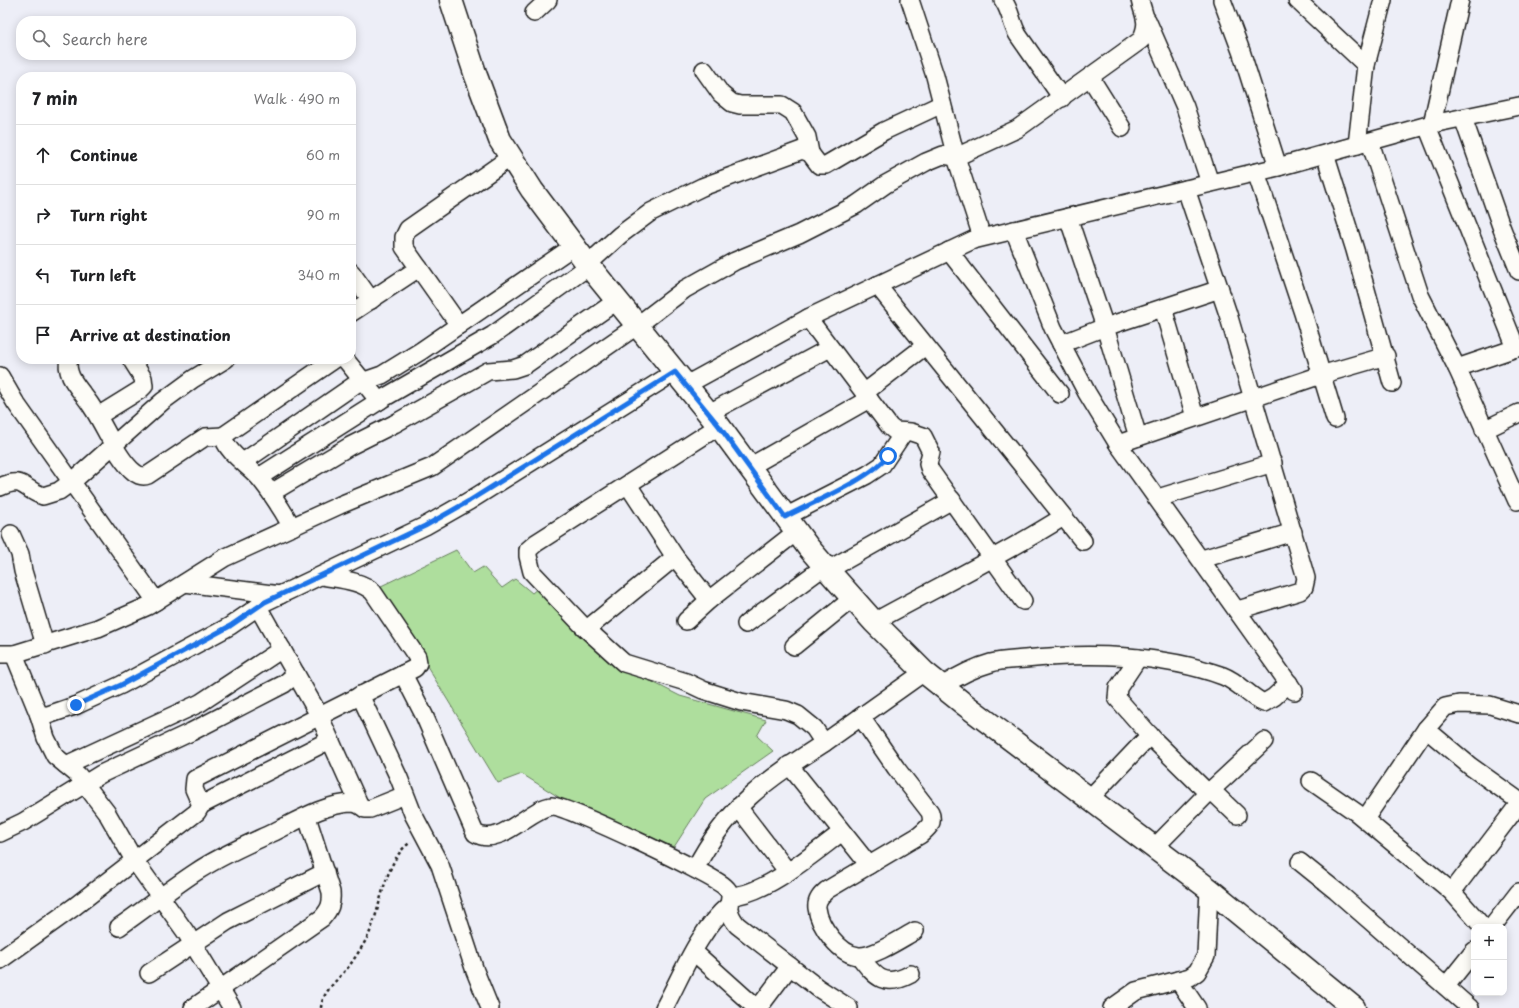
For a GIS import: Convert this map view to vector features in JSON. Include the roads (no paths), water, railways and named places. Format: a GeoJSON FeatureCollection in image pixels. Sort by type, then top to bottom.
{"type":"FeatureCollection","features":[{"type":"Feature","properties":{"kind":"main road"},"geometry":{"type":"LineString","coordinates":[[451,0],[476,76],[500,140],[532,190],[589,265],[714,419],[791,524],[826,568],[874,622],[924,672],[1209,889],[1354,1008]]}},
{"type":"Feature","properties":{"kind":"street"},"geometry":{"type":"LineString","coordinates":[[534,13],[548,0]]}},
{"type":"Feature","properties":{"kind":"street"},"geometry":{"type":"LineString","coordinates":[[910,0],[942,104],[956,157],[982,238]]}},
{"type":"Feature","properties":{"kind":"street"},"geometry":{"type":"LineString","coordinates":[[1003,0],[1010,13],[1013,26],[1018,35],[1062,98]]}},
{"type":"Feature","properties":{"kind":"street"},"geometry":{"type":"LineString","coordinates":[[1140,0],[1147,20],[1185,106],[1210,183]]}},
{"type":"Feature","properties":{"kind":"street"},"geometry":{"type":"LineString","coordinates":[[1222,0],[1278,167]]}},
{"type":"Feature","properties":{"kind":"street"},"geometry":{"type":"LineString","coordinates":[[1298,0],[1366,65]]}},
{"type":"Feature","properties":{"kind":"street"},"geometry":{"type":"LineString","coordinates":[[1383,0],[1366,65],[1363,143],[1420,295],[1457,368],[1484,430],[1513,476],[1517,501]]}},
{"type":"Feature","properties":{"kind":"street"},"geometry":{"type":"LineString","coordinates":[[1457,368],[1518,348],[1430,125],[1460,0]]}},
{"type":"Feature","properties":{"kind":"street"},"geometry":{"type":"LineString","coordinates":[[232,1008],[162,896],[134,860],[107,813],[78,775],[55,756],[46,738],[39,715],[7,654],[45,645],[98,628],[156,601],[224,558],[340,505],[432,467],[638,325],[685,289],[735,261],[799,234],[856,204],[886,184],[926,162],[943,155],[956,157],[1017,129],[1141,40],[1147,20]]}},
{"type":"Feature","properties":{"kind":"street"},"geometry":{"type":"LineString","coordinates":[[704,70],[721,94],[732,103],[740,106],[782,105],[793,112],[806,137],[810,153],[819,165],[826,165],[884,131],[942,104]]}},
{"type":"Feature","properties":{"kind":"street"},"geometry":{"type":"LineString","coordinates":[[1090,77],[1122,128]]}},
{"type":"Feature","properties":{"kind":"street"},"geometry":{"type":"LineString","coordinates":[[39,715],[48,715],[76,705],[121,685],[230,626],[258,607],[280,595],[425,526],[681,378],[973,240],[1278,167],[1430,125],[1519,106]]}},
{"type":"Feature","properties":{"kind":"street"},"geometry":{"type":"LineString","coordinates":[[1463,118],[1502,229],[1519,271]]}},
{"type":"Feature","properties":{"kind":"street"},"geometry":{"type":"LineString","coordinates":[[259,477],[379,401],[487,339],[589,265],[620,235],[651,212],[702,187],[736,173],[798,151],[807,151],[810,153]]}},
{"type":"Feature","properties":{"kind":"street"},"geometry":{"type":"LineString","coordinates":[[1325,154],[1356,250],[1386,356],[1392,383]]}},
{"type":"Feature","properties":{"kind":"street"},"geometry":{"type":"LineString","coordinates":[[459,325],[404,247],[404,237],[408,229],[511,157]]}},
{"type":"Feature","properties":{"kind":"street"},"geometry":{"type":"LineString","coordinates":[[1256,172],[1335,419]]}},
{"type":"Feature","properties":{"kind":"street"},"geometry":{"type":"LineString","coordinates":[[1186,189],[1220,289],[1254,397],[1306,578],[1304,587],[1300,591],[1238,610]]}},
{"type":"Feature","properties":{"kind":"street"},"geometry":{"type":"LineString","coordinates":[[1068,217],[1105,327],[1138,437]]}},
{"type":"Feature","properties":{"kind":"street"},"geometry":{"type":"LineString","coordinates":[[942,686],[963,673],[992,663],[1055,656],[1138,658],[1188,665],[1225,677],[1240,685],[1264,703],[1291,687],[1202,559],[1118,444],[1087,393],[1053,328],[1014,230]]}},
{"type":"Feature","properties":{"kind":"street"},"geometry":{"type":"LineString","coordinates":[[243,462],[363,381],[382,375],[459,325],[574,246]]}},
{"type":"Feature","properties":{"kind":"street"},"geometry":{"type":"LineString","coordinates":[[949,251],[1060,394]]}},
{"type":"Feature","properties":{"kind":"street"},"geometry":{"type":"LineString","coordinates":[[356,310],[418,268]]}},
{"type":"Feature","properties":{"kind":"street"},"geometry":{"type":"LineString","coordinates":[[356,279],[370,300]]}},
{"type":"Feature","properties":{"kind":"street"},"geometry":{"type":"LineString","coordinates":[[877,285],[1083,541]]}},
{"type":"Feature","properties":{"kind":"street"},"geometry":{"type":"LineString","coordinates":[[1061,344],[1105,327],[1220,289]]}},
{"type":"Feature","properties":{"kind":"street"},"geometry":{"type":"LineString","coordinates":[[271,493],[350,446],[394,424],[488,371],[513,369],[525,365],[618,300]]}},
{"type":"Feature","properties":{"kind":"street"},"geometry":{"type":"LineString","coordinates":[[1163,308],[1195,417]]}},
{"type":"Feature","properties":{"kind":"street"},"geometry":{"type":"LineString","coordinates":[[808,318],[866,396],[895,431],[917,433],[923,436],[930,452],[928,464],[930,470],[994,558],[1023,601]]}},
{"type":"Feature","properties":{"kind":"street"},"geometry":{"type":"LineString","coordinates":[[749,467],[866,396],[926,346]]}},
{"type":"Feature","properties":{"kind":"street"},"geometry":{"type":"LineString","coordinates":[[824,743],[814,728],[798,715],[786,710],[742,702],[703,690],[686,682],[624,663],[586,629],[532,572],[528,561],[528,550],[536,542],[628,485],[714,419],[830,348]]}},
{"type":"Feature","properties":{"kind":"street"},"geometry":{"type":"LineString","coordinates":[[1118,444],[1321,375],[1386,356]]}},
{"type":"Feature","properties":{"kind":"street"},"geometry":{"type":"LineString","coordinates":[[68,364],[71,377],[98,416],[114,444],[134,472],[144,476],[205,437],[223,436],[328,364]]}},
{"type":"Feature","properties":{"kind":"street"},"geometry":{"type":"LineString","coordinates":[[98,416],[144,386],[143,378],[135,364]]}},
{"type":"Feature","properties":{"kind":"street"},"geometry":{"type":"LineString","coordinates":[[0,487],[14,482],[20,482],[43,496],[59,490],[73,481],[163,401],[193,379],[218,364]]}},
{"type":"Feature","properties":{"kind":"street"},"geometry":{"type":"LineString","coordinates":[[349,364],[379,401]]}},
{"type":"Feature","properties":{"kind":"street"},"geometry":{"type":"LineString","coordinates":[[0,376],[15,402],[73,481],[156,601]]}},
{"type":"Feature","properties":{"kind":"street"},"geometry":{"type":"LineString","coordinates":[[1484,430],[1519,413]]}},
{"type":"Feature","properties":{"kind":"street"},"geometry":{"type":"LineString","coordinates":[[686,621],[791,524],[882,465],[904,432]]}},
{"type":"Feature","properties":{"kind":"street"},"geometry":{"type":"LineString","coordinates":[[223,436],[228,446],[259,477],[271,493],[292,527]]}},
{"type":"Feature","properties":{"kind":"street"},"geometry":{"type":"LineString","coordinates":[[1158,498],[1273,463]]}},
{"type":"Feature","properties":{"kind":"street"},"geometry":{"type":"LineString","coordinates":[[628,485],[675,556],[709,600]]}},
{"type":"Feature","properties":{"kind":"street"},"geometry":{"type":"LineString","coordinates":[[746,624],[826,568],[952,500]]}},
{"type":"Feature","properties":{"kind":"street"},"geometry":{"type":"LineString","coordinates":[[874,622],[994,558],[1063,517]]}},
{"type":"Feature","properties":{"kind":"street"},"geometry":{"type":"LineString","coordinates":[[1202,559],[1293,532]]}},
{"type":"Feature","properties":{"kind":"street"},"geometry":{"type":"LineString","coordinates":[[11,534],[20,554],[23,571],[45,645]]}},
{"type":"Feature","properties":{"kind":"street"},"geometry":{"type":"LineString","coordinates":[[586,629],[675,556]]}},
{"type":"Feature","properties":{"kind":"street"},"geometry":{"type":"LineString","coordinates":[[201,805],[194,789],[195,779],[319,715],[415,668],[418,663],[417,657],[369,587],[321,576]]}},
{"type":"Feature","properties":{"kind":"street"},"geometry":{"type":"LineString","coordinates":[[185,583],[280,595]]}},
{"type":"Feature","properties":{"kind":"street"},"geometry":{"type":"LineString","coordinates":[[794,646],[853,598]]}},
{"type":"Feature","properties":{"kind":"street"},"geometry":{"type":"LineString","coordinates":[[258,607],[319,715],[359,804],[365,809],[370,809],[405,795]]}},
{"type":"Feature","properties":{"kind":"street"},"geometry":{"type":"LineString","coordinates":[[66,765],[200,703],[282,649]]}},
{"type":"Feature","properties":{"kind":"street"},"geometry":{"type":"LineString","coordinates":[[1138,658],[1118,688],[1117,698],[1150,735],[1236,815]]}},
{"type":"Feature","properties":{"kind":"street"},"geometry":{"type":"LineString","coordinates":[[695,869],[712,840],[738,807],[762,785],[924,672]]}},
{"type":"Feature","properties":{"kind":"street"},"geometry":{"type":"LineString","coordinates":[[0,833],[23,822],[85,783],[191,732],[284,684],[296,674]]}},
{"type":"Feature","properties":{"kind":"street"},"geometry":{"type":"LineString","coordinates":[[403,674],[424,715],[475,833],[480,836],[488,837],[508,830],[542,808],[553,806],[608,828],[695,869],[722,884],[729,892],[730,917],[737,925],[818,988],[849,1008]]}},
{"type":"Feature","properties":{"kind":"street"},"geometry":{"type":"LineString","coordinates":[[360,695],[405,795],[440,865],[475,971],[490,1008]]}},
{"type":"Feature","properties":{"kind":"street"},"geometry":{"type":"LineString","coordinates":[[1365,819],[1426,729],[1445,707],[1459,704],[1490,705],[1519,714]]}},
{"type":"Feature","properties":{"kind":"street"},"geometry":{"type":"LineString","coordinates":[[861,717],[896,768],[930,812],[933,820],[931,825],[920,835],[826,890],[819,897],[816,907],[823,925],[838,946],[848,954],[860,956],[876,952],[915,931]]}},
{"type":"Feature","properties":{"kind":"street"},"geometry":{"type":"LineString","coordinates":[[1426,729],[1470,766],[1519,803],[1452,892]]}},
{"type":"Feature","properties":{"kind":"street"},"geometry":{"type":"LineString","coordinates":[[1089,799],[1150,735]]}},
{"type":"Feature","properties":{"kind":"street"},"geometry":{"type":"LineString","coordinates":[[0,960],[74,907],[197,812],[201,805],[330,740]]}},
{"type":"Feature","properties":{"kind":"street"},"geometry":{"type":"LineString","coordinates":[[1155,847],[1264,741]]}},
{"type":"Feature","properties":{"kind":"street"},"geometry":{"type":"LineString","coordinates":[[789,765],[869,865]]}},
{"type":"Feature","properties":{"kind":"street"},"geometry":{"type":"LineString","coordinates":[[1311,781],[1365,819],[1452,892],[1480,924]]}},
{"type":"Feature","properties":{"kind":"street"},"geometry":{"type":"LineString","coordinates":[[119,927],[196,872],[225,855],[323,810],[344,804],[359,804]]}},
{"type":"Feature","properties":{"kind":"street"},"geometry":{"type":"LineString","coordinates":[[738,807],[788,872]]}},
{"type":"Feature","properties":{"kind":"street"},"geometry":{"type":"LineString","coordinates":[[193,1008],[328,911],[332,903],[331,892],[307,817]]}},
{"type":"Feature","properties":{"kind":"street"},"geometry":{"type":"LineString","coordinates":[[664,1008],[694,952],[717,915],[730,901],[788,872],[842,832]]}},
{"type":"Feature","properties":{"kind":"street"},"geometry":{"type":"LineString","coordinates":[[1300,862],[1336,891],[1470,1008]]}},
{"type":"Feature","properties":{"kind":"street"},"geometry":{"type":"LineString","coordinates":[[149,974],[249,909],[325,872]]}},
{"type":"Feature","properties":{"kind":"street"},"geometry":{"type":"LineString","coordinates":[[1112,1008],[1136,991],[1190,977],[1198,972],[1206,956],[1209,889]]}},
{"type":"Feature","properties":{"kind":"street"},"geometry":{"type":"LineString","coordinates":[[1494,924],[1519,892]]}},
{"type":"Feature","properties":{"kind":"street"},"geometry":{"type":"LineString","coordinates":[[694,952],[753,1005],[757,1005],[762,1002],[790,966]]}},
{"type":"Feature","properties":{"kind":"street"},"geometry":{"type":"LineString","coordinates":[[1446,986],[1471,955]]}},
{"type":"Feature","properties":{"kind":"street"},"geometry":{"type":"LineString","coordinates":[[860,956],[869,969],[886,981],[894,982],[911,974]]}},
{"type":"Feature","properties":{"kind":"street"},"geometry":{"type":"LineString","coordinates":[[1178,980],[1197,1008]]}}]}
